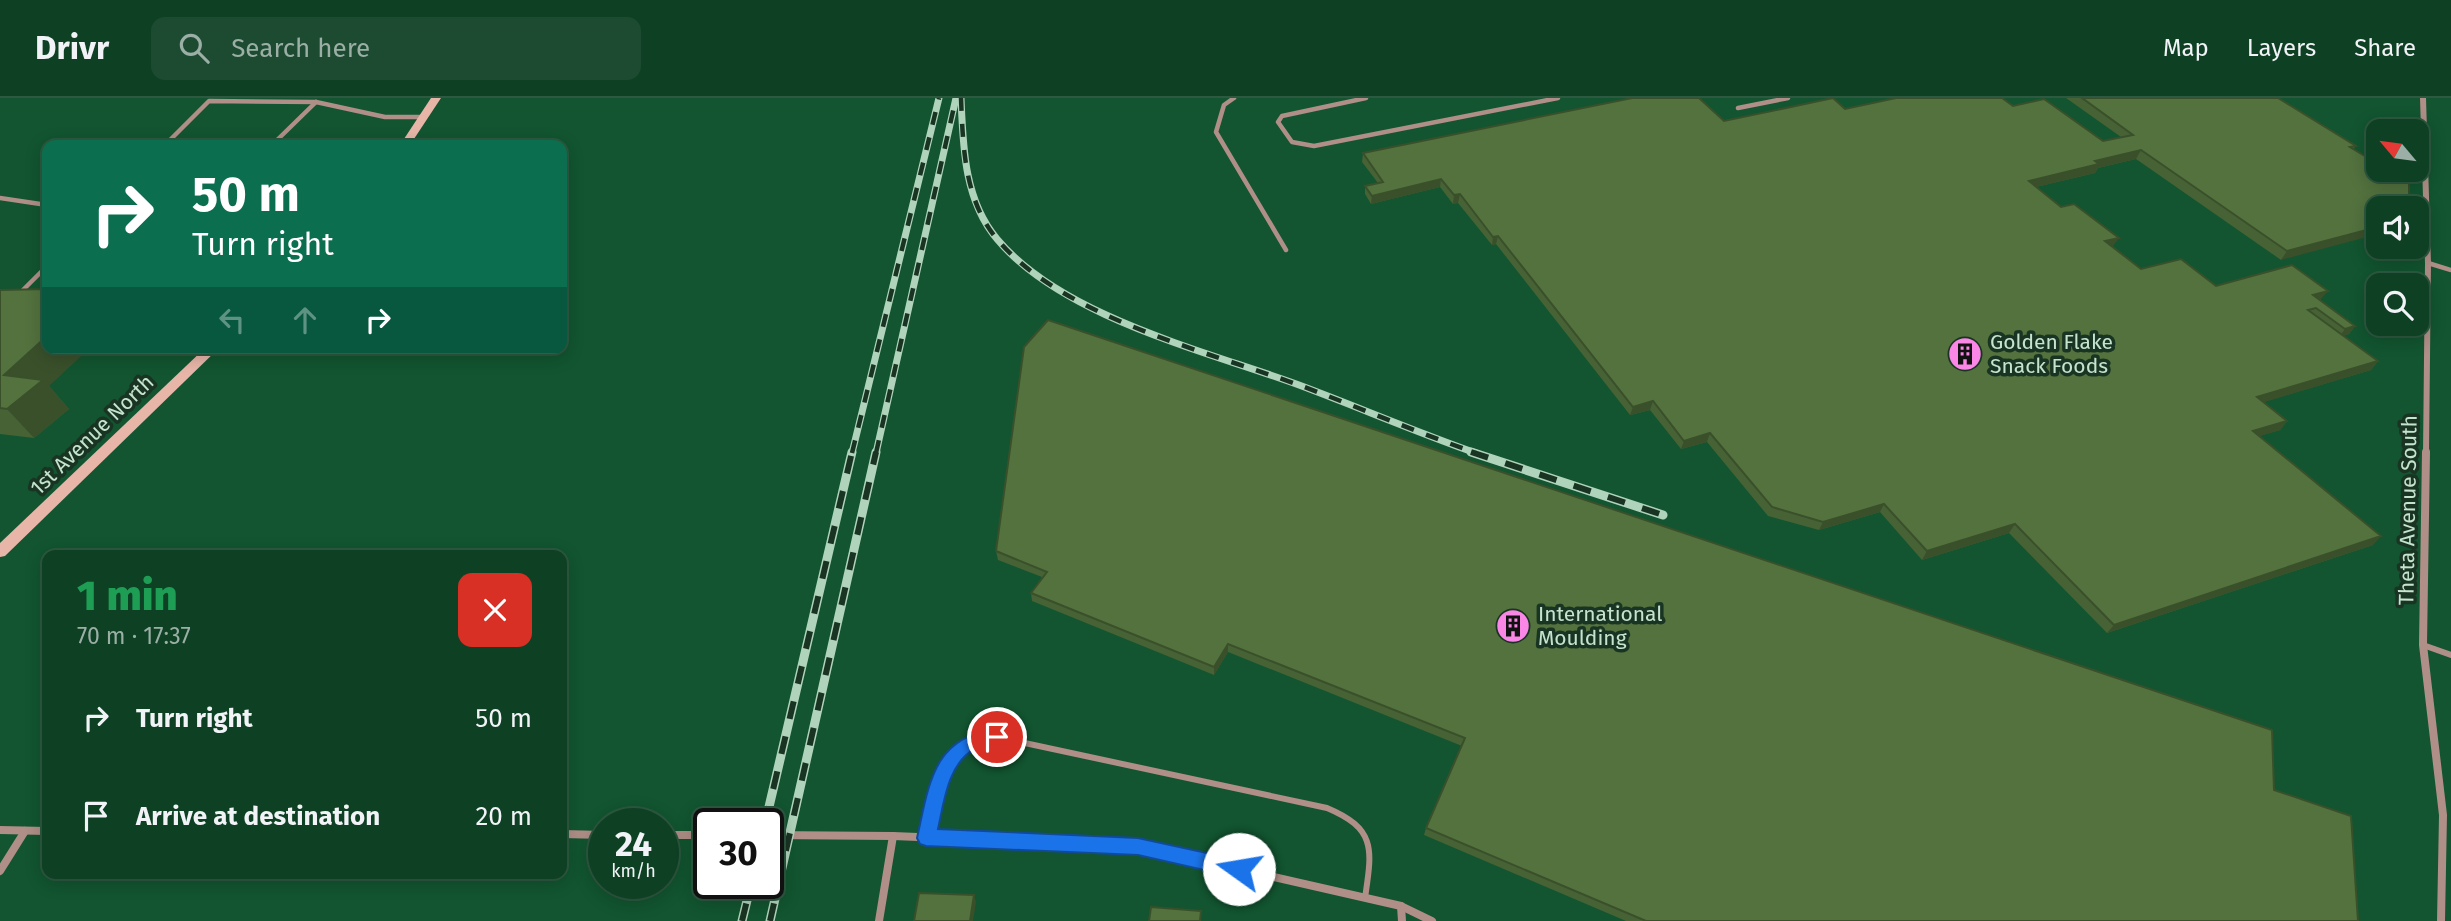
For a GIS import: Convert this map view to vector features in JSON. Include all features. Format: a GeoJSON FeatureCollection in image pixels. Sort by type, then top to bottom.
{"type":"FeatureCollection","features":[{"type":"Feature","properties":{"kind":"street"},"geometry":{"type":"LineString","coordinates":[[408,140],[436,98]]}},
{"type":"Feature","properties":{"kind":"street","name":"Theta Avenue South"},"geometry":{"type":"LineString","coordinates":[[2423,98],[2428,263],[2424,645],[2443,815],[2441,921]]}},
{"type":"Feature","properties":{"kind":"street"},"geometry":{"type":"LineString","coordinates":[[13,299],[25,299]]}},
{"type":"Feature","properties":{"kind":"street","name":"1st Avenue North"},"geometry":{"type":"LineString","coordinates":[[0,552],[207,354]]}},
{"type":"Feature","properties":{"kind":"street"},"geometry":{"type":"LineString","coordinates":[[0,830],[42,831]]}},
{"type":"Feature","properties":{"kind":"street"},"geometry":{"type":"LineString","coordinates":[[0,871],[25,831]]}},
{"type":"Feature","properties":{"kind":"street"},"geometry":{"type":"LineString","coordinates":[[567,834],[588,835]]}},
{"type":"Feature","properties":{"kind":"street"},"geometry":{"type":"LineString","coordinates":[[784,835],[893,836],[1138,846],[1401,906],[1432,921]]}},
{"type":"Feature","properties":{"kind":"street"},"geometry":{"type":"LineString","coordinates":[[879,921],[893,836]]}},
{"type":"Feature","properties":{"kind":"street"},"geometry":{"type":"LineString","coordinates":[[1401,906],[1402,921]]}},
{"type":"Feature","properties":{"kind":"lane"},"geometry":{"type":"LineString","coordinates":[[1234,98],[1224,105],[1216,132],[1286,250]]}},
{"type":"Feature","properties":{"kind":"lane"},"geometry":{"type":"LineString","coordinates":[[1366,98],[1282,116],[1278,122],[1292,142],[1314,146],[1558,98]]}},
{"type":"Feature","properties":{"kind":"lane"},"geometry":{"type":"LineString","coordinates":[[1738,108],[1788,98]]}},
{"type":"Feature","properties":{"kind":"lane"},"geometry":{"type":"LineString","coordinates":[[169,140],[209,101],[316,102],[385,117],[423,117]]}},
{"type":"Feature","properties":{"kind":"lane"},"geometry":{"type":"LineString","coordinates":[[277,140],[316,102]]}},
{"type":"Feature","properties":{"kind":"lane"},"geometry":{"type":"LineString","coordinates":[[0,198],[42,204]]}},
{"type":"Feature","properties":{"kind":"lane"},"geometry":{"type":"LineString","coordinates":[[2428,263],[2451,270]]}},
{"type":"Feature","properties":{"kind":"lane"},"geometry":{"type":"LineString","coordinates":[[13,299],[42,271]]}},
{"type":"Feature","properties":{"kind":"lane"},"geometry":{"type":"LineString","coordinates":[[2424,645],[2451,655]]}},
{"type":"Feature","properties":{"kind":"lane"},"geometry":{"type":"LineString","coordinates":[[926,838],[937,790],[948,765],[960,748],[976,739],[997,737],[1344,814],[1358,822],[1368,837],[1371,858],[1365,898]]}},
{"type":"Feature","properties":{"kind":"building","name":"Golden Flake Snack Foods"},"geometry":{"type":"Polygon","coordinates":[[[1632,98],[1699,98],[1724,121],[1833,98],[1845,109],[1896,98],[2002,98],[2013,106],[2044,99],[2103,141],[2133,135],[2082,98],[2278,98],[2356,146],[2350,147],[2366,157],[2366,182],[2407,182],[2409,196],[2366,196],[2366,230],[2287,251],[2141,150],[2095,161],[2099,164],[2029,181],[2061,207],[2074,204],[2119,238],[2105,241],[2141,269],[2181,259],[2216,286],[2292,265],[2328,291],[2313,295],[2355,326],[2345,329],[2316,308],[2308,310],[2378,361],[2257,397],[2287,421],[2253,431],[2381,536],[2114,625],[2015,524],[1927,551],[1884,504],[1823,522],[1772,507],[1710,433],[1684,441],[1653,401],[1633,407],[1498,236],[1493,237],[1460,194],[1454,195],[1441,179],[1372,196],[1365,186],[1383,182],[1363,153],[1632,98]]]}},
{"type":"Feature","properties":{"kind":"building"},"geometry":{"type":"Polygon","coordinates":[[[42,289],[42,341],[4,375],[43,380],[7,409],[0,408],[0,290],[42,289]]]}},
{"type":"Feature","properties":{"kind":"building","name":"International Moulding"},"geometry":{"type":"Polygon","coordinates":[[[1048,320],[2272,730],[2274,790],[2351,816],[2358,921],[1646,921],[1426,828],[1465,738],[1228,644],[1214,667],[1031,593],[1047,572],[996,551],[1024,347],[1048,320]]]}},
{"type":"Feature","properties":{"kind":"building"},"geometry":{"type":"Polygon","coordinates":[[[919,893],[974,895],[970,921],[914,921],[919,893]]]}},
{"type":"Feature","properties":{"kind":"building"},"geometry":{"type":"Polygon","coordinates":[[[1151,907],[1201,911],[1200,921],[1149,921],[1151,907]]]}},
{"type":"Feature","properties":{"kind":"railway"},"geometry":{"type":"LineString","coordinates":[[852,453],[939,98]]}},
{"type":"Feature","properties":{"kind":"railway"},"geometry":{"type":"LineString","coordinates":[[876,453],[956,98]]}},
{"type":"Feature","properties":{"kind":"railway"},"geometry":{"type":"LineString","coordinates":[[961,98],[967,172],[986,224],[997,239],[1025,266],[1059,290],[1097,311],[1138,328],[1299,385],[1476,453]]}},
{"type":"Feature","properties":{"kind":"railway"},"geometry":{"type":"LineString","coordinates":[[769,808],[852,452]]}},
{"type":"Feature","properties":{"kind":"railway"},"geometry":{"type":"LineString","coordinates":[[770,921],[876,452]]}},
{"type":"Feature","properties":{"kind":"railway"},"geometry":{"type":"LineString","coordinates":[[1471,452],[1663,515]]}},
{"type":"Feature","properties":{"kind":"railway"},"geometry":{"type":"LineString","coordinates":[[742,921],[747,899]]}},
{"type":"Feature","properties":{"kind":"place","name":"Golden Flake Snack Foods"},"geometry":{"type":"Point","coordinates":[1965,354]}},
{"type":"Feature","properties":{"kind":"place","name":"International Moulding"},"geometry":{"type":"Point","coordinates":[1513,626]}},
{"type":"Feature","properties":{"kind":"route"},"geometry":{"type":"LineString","coordinates":[[997,737],[976,739],[960,748],[948,765],[937,790],[926,838],[1138,846],[1239,869]]}}]}
